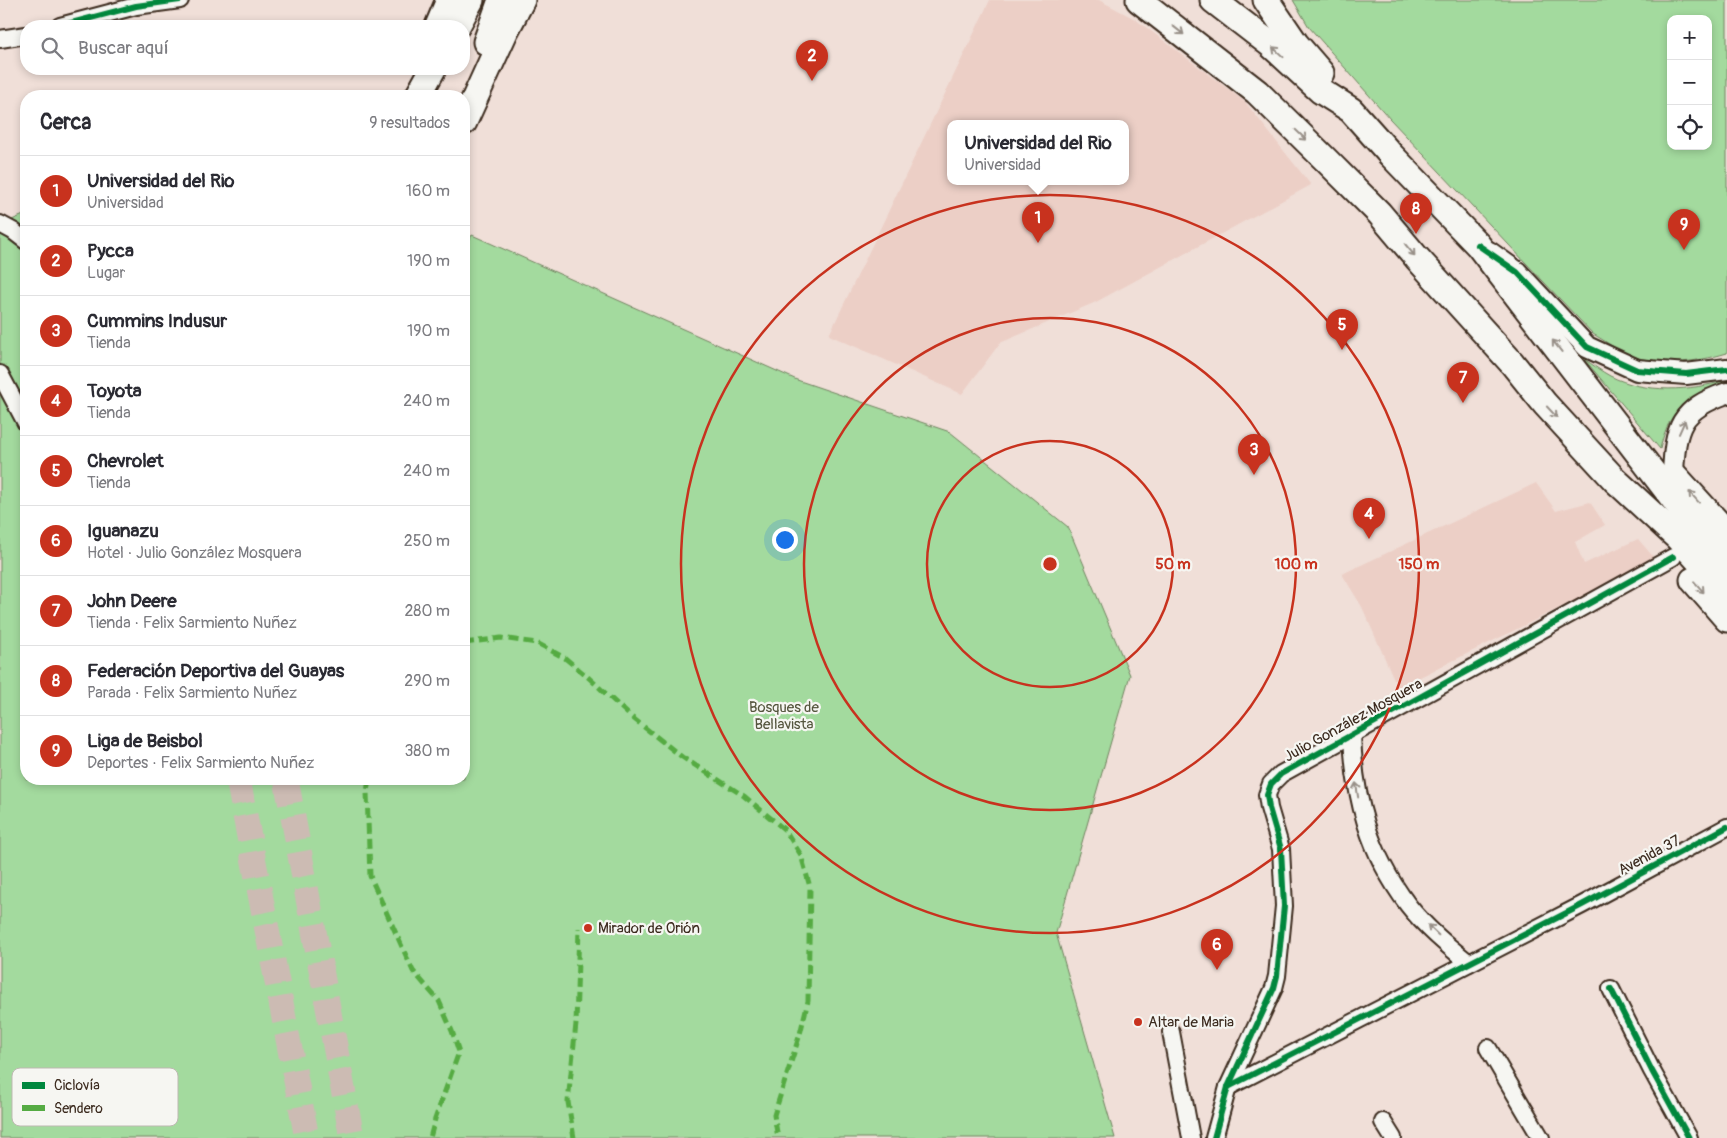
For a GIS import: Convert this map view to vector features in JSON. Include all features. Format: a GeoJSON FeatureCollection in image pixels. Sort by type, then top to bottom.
{"type":"FeatureCollection","features":[{"type":"Feature","properties":{"kind":"main road"},"geometry":{"type":"LineString","coordinates":[[441,20],[449,0]]}},
{"type":"Feature","properties":{"kind":"main road"},"geometry":{"type":"LineString","coordinates":[[460,20],[471,0]]}},
{"type":"Feature","properties":{"kind":"main road"},"geometry":{"type":"LineString","coordinates":[[470,90],[501,0]]}},
{"type":"Feature","properties":{"kind":"main road"},"geometry":{"type":"LineString","coordinates":[[470,109],[522,0]]}},
{"type":"Feature","properties":{"kind":"main road"},"geometry":{"type":"LineString","coordinates":[[1139,0],[1257,92],[1332,165],[1379,213],[1506,356],[1545,404],[1616,480],[1697,544],[1727,564]]}},
{"type":"Feature","properties":{"kind":"main road"},"geometry":{"type":"LineString","coordinates":[[1213,0],[1270,44],[1321,92],[1351,110]]}},
{"type":"Feature","properties":{"kind":"main road"},"geometry":{"type":"LineString","coordinates":[[1266,0],[1296,44],[1351,110],[1391,155],[1478,245],[1579,375],[1697,544],[1727,592]]}},
{"type":"Feature","properties":{"kind":"main road"},"geometry":{"type":"LineString","coordinates":[[413,90],[417,75]]}},
{"type":"Feature","properties":{"kind":"main road"},"geometry":{"type":"LineString","coordinates":[[421,90],[430,75]]}},
{"type":"Feature","properties":{"kind":"main road"},"geometry":{"type":"LineString","coordinates":[[1579,375],[1673,474],[1697,544],[1727,619]]}},
{"type":"Feature","properties":{"kind":"street"},"geometry":{"type":"LineString","coordinates":[[83,20],[136,6],[180,0]]}},
{"type":"Feature","properties":{"kind":"street"},"geometry":{"type":"LineString","coordinates":[[0,39],[20,36]]}},
{"type":"Feature","properties":{"kind":"street"},"geometry":{"type":"LineString","coordinates":[[0,224],[20,236]]}},
{"type":"Feature","properties":{"kind":"street"},"geometry":{"type":"LineString","coordinates":[[1478,245],[1517,272],[1587,348],[1636,370],[1686,374],[1727,369]]}},
{"type":"Feature","properties":{"kind":"street"},"geometry":{"type":"LineString","coordinates":[[0,374],[20,412]]}},
{"type":"Feature","properties":{"kind":"street"},"geometry":{"type":"LineString","coordinates":[[1673,474],[1678,435],[1690,412],[1699,404],[1727,393]]}},
{"type":"Feature","properties":{"kind":"street","name":"Julio González Mosquera"},"geometry":{"type":"LineString","coordinates":[[1228,1087],[1274,988],[1277,976],[1284,906],[1281,849],[1268,808],[1268,795],[1271,784],[1281,774],[1352,734],[1697,544]]}},
{"type":"Feature","properties":{"kind":"street"},"geometry":{"type":"LineString","coordinates":[[1352,734],[1353,761],[1358,797],[1365,824],[1378,855],[1409,906],[1451,949],[1469,963]]}},
{"type":"Feature","properties":{"kind":"street","name":"Avenida 37"},"geometry":{"type":"LineString","coordinates":[[1228,1087],[1727,827]]}},
{"type":"Feature","properties":{"kind":"street"},"geometry":{"type":"LineString","coordinates":[[1610,989],[1689,1138]]}},
{"type":"Feature","properties":{"kind":"street"},"geometry":{"type":"LineString","coordinates":[[1171,1032],[1191,1138]]}},
{"type":"Feature","properties":{"kind":"street"},"geometry":{"type":"LineString","coordinates":[[1488,1048],[1541,1138]]}},
{"type":"Feature","properties":{"kind":"street"},"geometry":{"type":"LineString","coordinates":[[1214,1138],[1228,1087]]}},
{"type":"Feature","properties":{"kind":"street"},"geometry":{"type":"LineString","coordinates":[[1383,1122],[1393,1138]]}},
{"type":"Feature","properties":{"kind":"shaded area"},"geometry":{"type":"Polygon","coordinates":[[[990,0],[1099,0],[1135,19],[1245,102],[1311,185],[1096,302],[1000,343],[962,394],[829,335],[990,0]]]}},
{"type":"Feature","properties":{"kind":"shaded area"},"geometry":{"type":"Polygon","coordinates":[[[1536,483],[1556,511],[1590,502],[1605,525],[1575,542],[1584,564],[1638,539],[1656,560],[1398,688],[1362,607],[1342,574],[1536,483]]]}},
{"type":"Feature","properties":{"kind":"green space"},"geometry":{"type":"Polygon","coordinates":[[[1293,0],[1727,0],[1727,353],[1690,361],[1652,361],[1618,350],[1593,334],[1390,119],[1309,27],[1293,0]]]}},
{"type":"Feature","properties":{"kind":"green space","name":"Bosques de Bellavista"},"geometry":{"type":"Polygon","coordinates":[[[20,217],[20,785],[470,785],[470,239],[472,235],[797,380],[950,432],[1068,527],[1130,675],[1056,933],[1115,1138],[0,1138],[0,225],[20,217]]]}},
{"type":"Feature","properties":{"kind":"green space"},"geometry":{"type":"Polygon","coordinates":[[[1584,359],[1610,376],[1638,386],[1668,389],[1698,387],[1727,381],[1692,398],[1683,405],[1669,422],[1660,449],[1584,359]]]}},
{"type":"Feature","properties":{"kind":"tunnel"},"geometry":{"type":"LineString","coordinates":[[239,785],[307,1138]]}},
{"type":"Feature","properties":{"kind":"tunnel"},"geometry":{"type":"LineString","coordinates":[[287,785],[352,1138]]}},
{"type":"Feature","properties":{"kind":"marked path"},"geometry":{"type":"LineString","coordinates":[[470,642],[501,638],[537,643],[565,658],[629,715],[682,757],[744,796],[785,830],[801,855],[810,887],[808,1001],[800,1034],[774,1115],[778,1138]]}},
{"type":"Feature","properties":{"kind":"marked path"},"geometry":{"type":"LineString","coordinates":[[368,785],[370,876],[413,971],[439,1001],[459,1052],[430,1138]]}},
{"type":"Feature","properties":{"kind":"marked path"},"geometry":{"type":"LineString","coordinates":[[574,1138],[568,1102],[576,1024],[579,928]]}},
{"type":"Feature","properties":{"kind":"cycle path"},"geometry":{"type":"LineString","coordinates":[[83,20],[136,6],[180,0]]}},
{"type":"Feature","properties":{"kind":"cycle path"},"geometry":{"type":"LineString","coordinates":[[1478,245],[1517,272],[1587,347],[1637,370],[1686,374],[1727,369]]}},
{"type":"Feature","properties":{"kind":"cycle path"},"geometry":{"type":"LineString","coordinates":[[1214,1138],[1228,1087],[1274,988],[1277,976],[1284,906],[1281,849],[1267,795],[1271,784],[1281,774],[1673,557]]}},
{"type":"Feature","properties":{"kind":"cycle path"},"geometry":{"type":"LineString","coordinates":[[1228,1087],[1582,905],[1727,827]]}},
{"type":"Feature","properties":{"kind":"cycle path"},"geometry":{"type":"LineString","coordinates":[[1611,989],[1652,1071],[1689,1138]]}},
{"type":"Feature","properties":{"kind":"place","name":"Pycca"},"geometry":{"type":"Point","coordinates":[812,81]}},
{"type":"Feature","properties":{"kind":"place","name":"Federación Deportiva del Guayas"},"geometry":{"type":"Point","coordinates":[1416,234]}},
{"type":"Feature","properties":{"kind":"place","name":"Universidad del Rio"},"geometry":{"type":"Point","coordinates":[1038,243]}},
{"type":"Feature","properties":{"kind":"place","name":"Liga de Beisbol"},"geometry":{"type":"Point","coordinates":[1684,250]}},
{"type":"Feature","properties":{"kind":"place","name":"Chevrolet"},"geometry":{"type":"Point","coordinates":[1342,350]}},
{"type":"Feature","properties":{"kind":"place","name":"John Deere"},"geometry":{"type":"Point","coordinates":[1463,403]}},
{"type":"Feature","properties":{"kind":"place","name":"Cummins Indusur"},"geometry":{"type":"Point","coordinates":[1254,475]}},
{"type":"Feature","properties":{"kind":"place","name":"Toyota"},"geometry":{"type":"Point","coordinates":[1369,539]}},
{"type":"Feature","properties":{"kind":"place","name":"Mirador de Orión"},"geometry":{"type":"Point","coordinates":[588,928]}},
{"type":"Feature","properties":{"kind":"place","name":"Iguanazu"},"geometry":{"type":"Point","coordinates":[1217,970]}},
{"type":"Feature","properties":{"kind":"place","name":"Altar de Maria"},"geometry":{"type":"Point","coordinates":[1138,1022]}}]}
